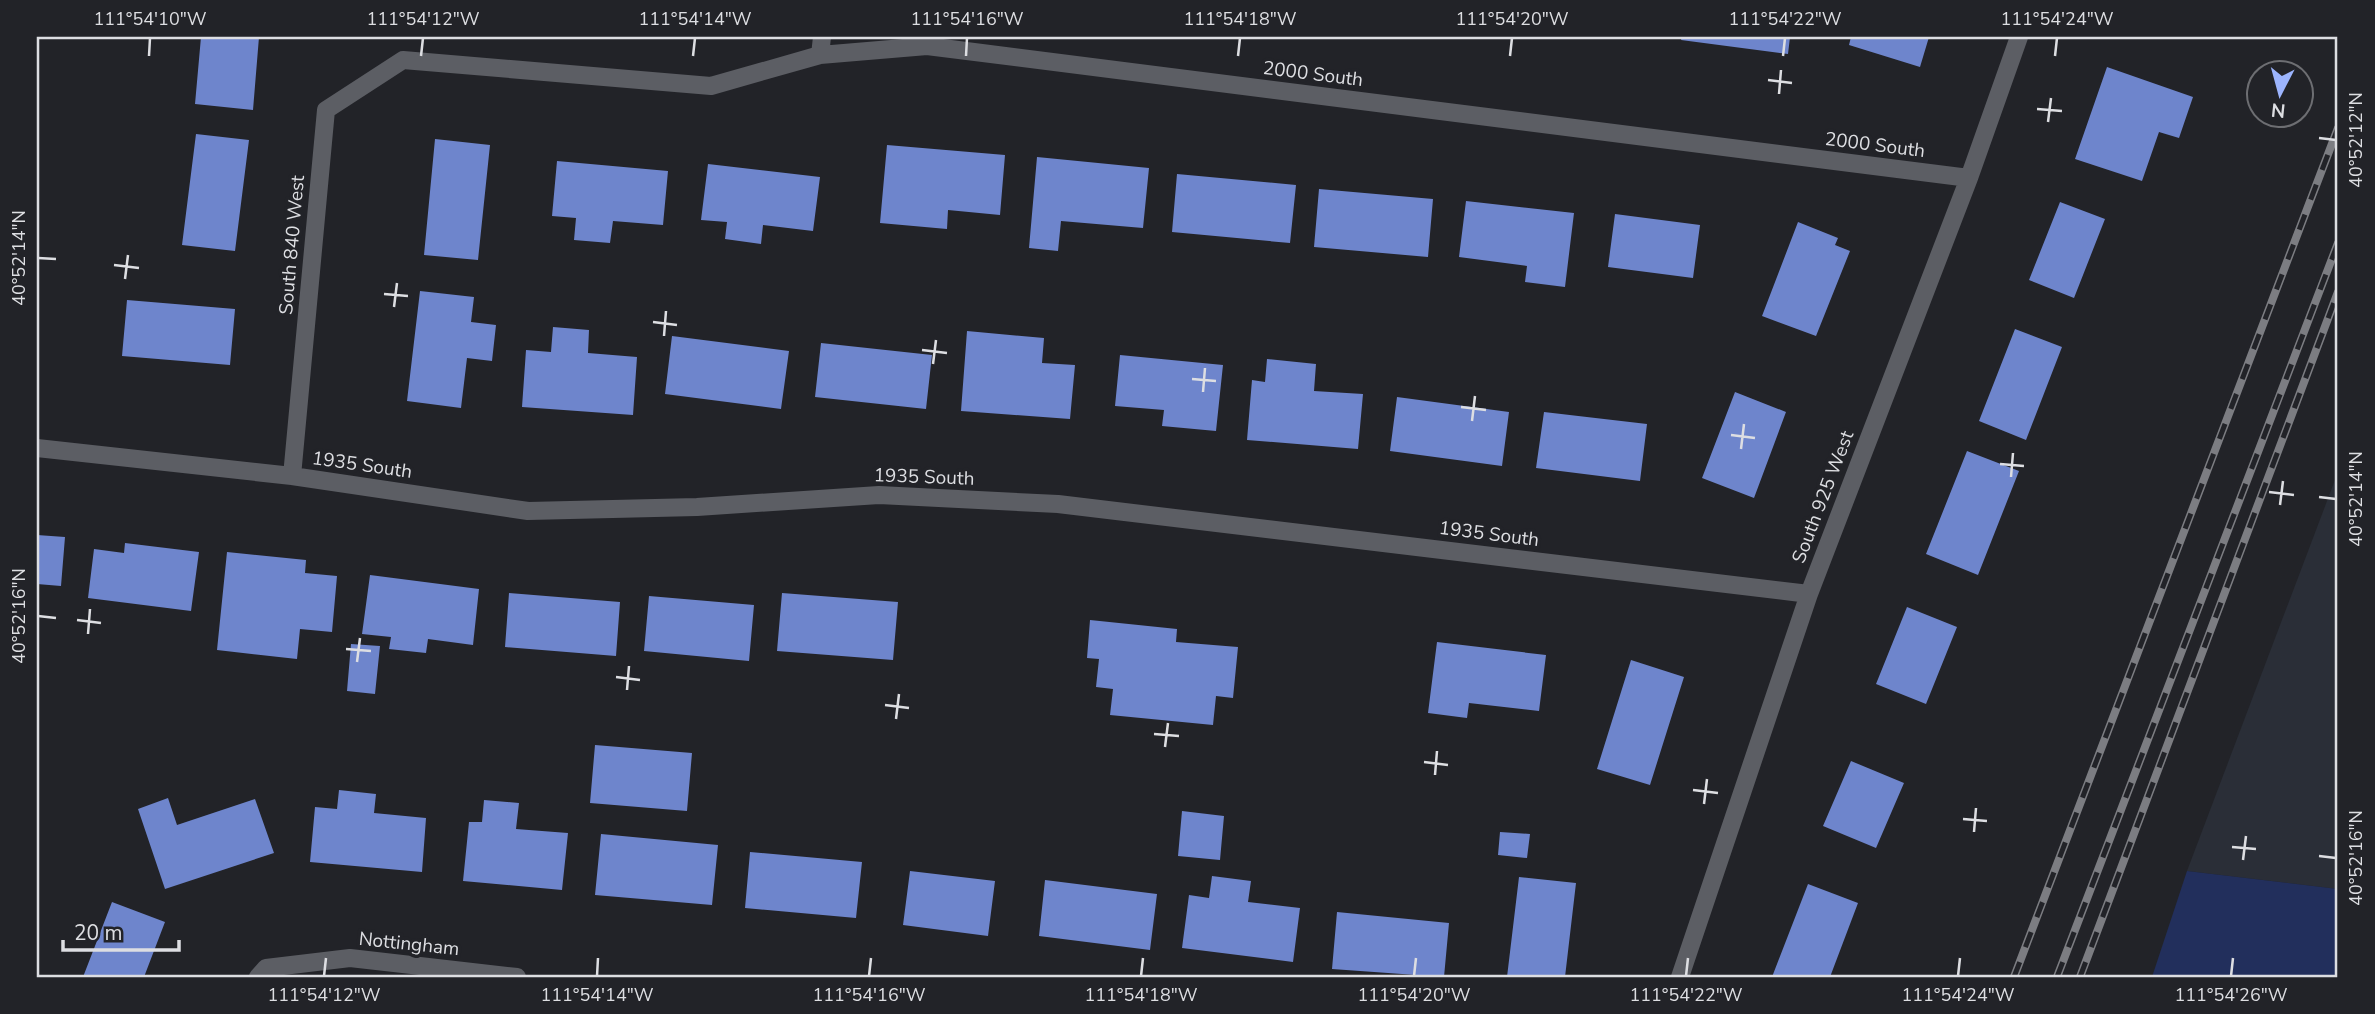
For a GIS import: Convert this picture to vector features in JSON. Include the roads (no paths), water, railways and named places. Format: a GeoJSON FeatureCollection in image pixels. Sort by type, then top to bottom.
{"type":"FeatureCollection","features":[{"type":"Feature","properties":{"kind":"street"},"geometry":{"type":"LineString","coordinates":[[820,55],[822,37]]}},
{"type":"Feature","properties":{"kind":"street","name":"South 925 West"},"geometry":{"type":"LineString","coordinates":[[1680,977],[1809,594],[1969,178],[2019,37]]}},
{"type":"Feature","properties":{"kind":"street","name":"2000 South"},"geometry":{"type":"LineString","coordinates":[[403,60],[711,86],[820,55],[927,46],[1969,178]]}},
{"type":"Feature","properties":{"kind":"street","name":"South 840 West"},"geometry":{"type":"LineString","coordinates":[[292,476],[326,110],[403,60]]}},
{"type":"Feature","properties":{"kind":"street","name":"1935 South"},"geometry":{"type":"LineString","coordinates":[[37,448],[292,476],[528,511],[697,507],[879,495],[1058,504],[1809,594]]}},
{"type":"Feature","properties":{"kind":"street","name":"Nottingham"},"geometry":{"type":"LineString","coordinates":[[258,977],[267,968],[350,958],[517,977]]}},
{"type":"Feature","properties":{"kind":"railway"},"geometry":{"type":"LineString","coordinates":[[2014,977],[2338,128]]}},
{"type":"Feature","properties":{"kind":"railway"},"geometry":{"type":"LineString","coordinates":[[2057,977],[2338,243]]}},
{"type":"Feature","properties":{"kind":"railway"},"geometry":{"type":"LineString","coordinates":[[2080,977],[2338,292]]}}]}
